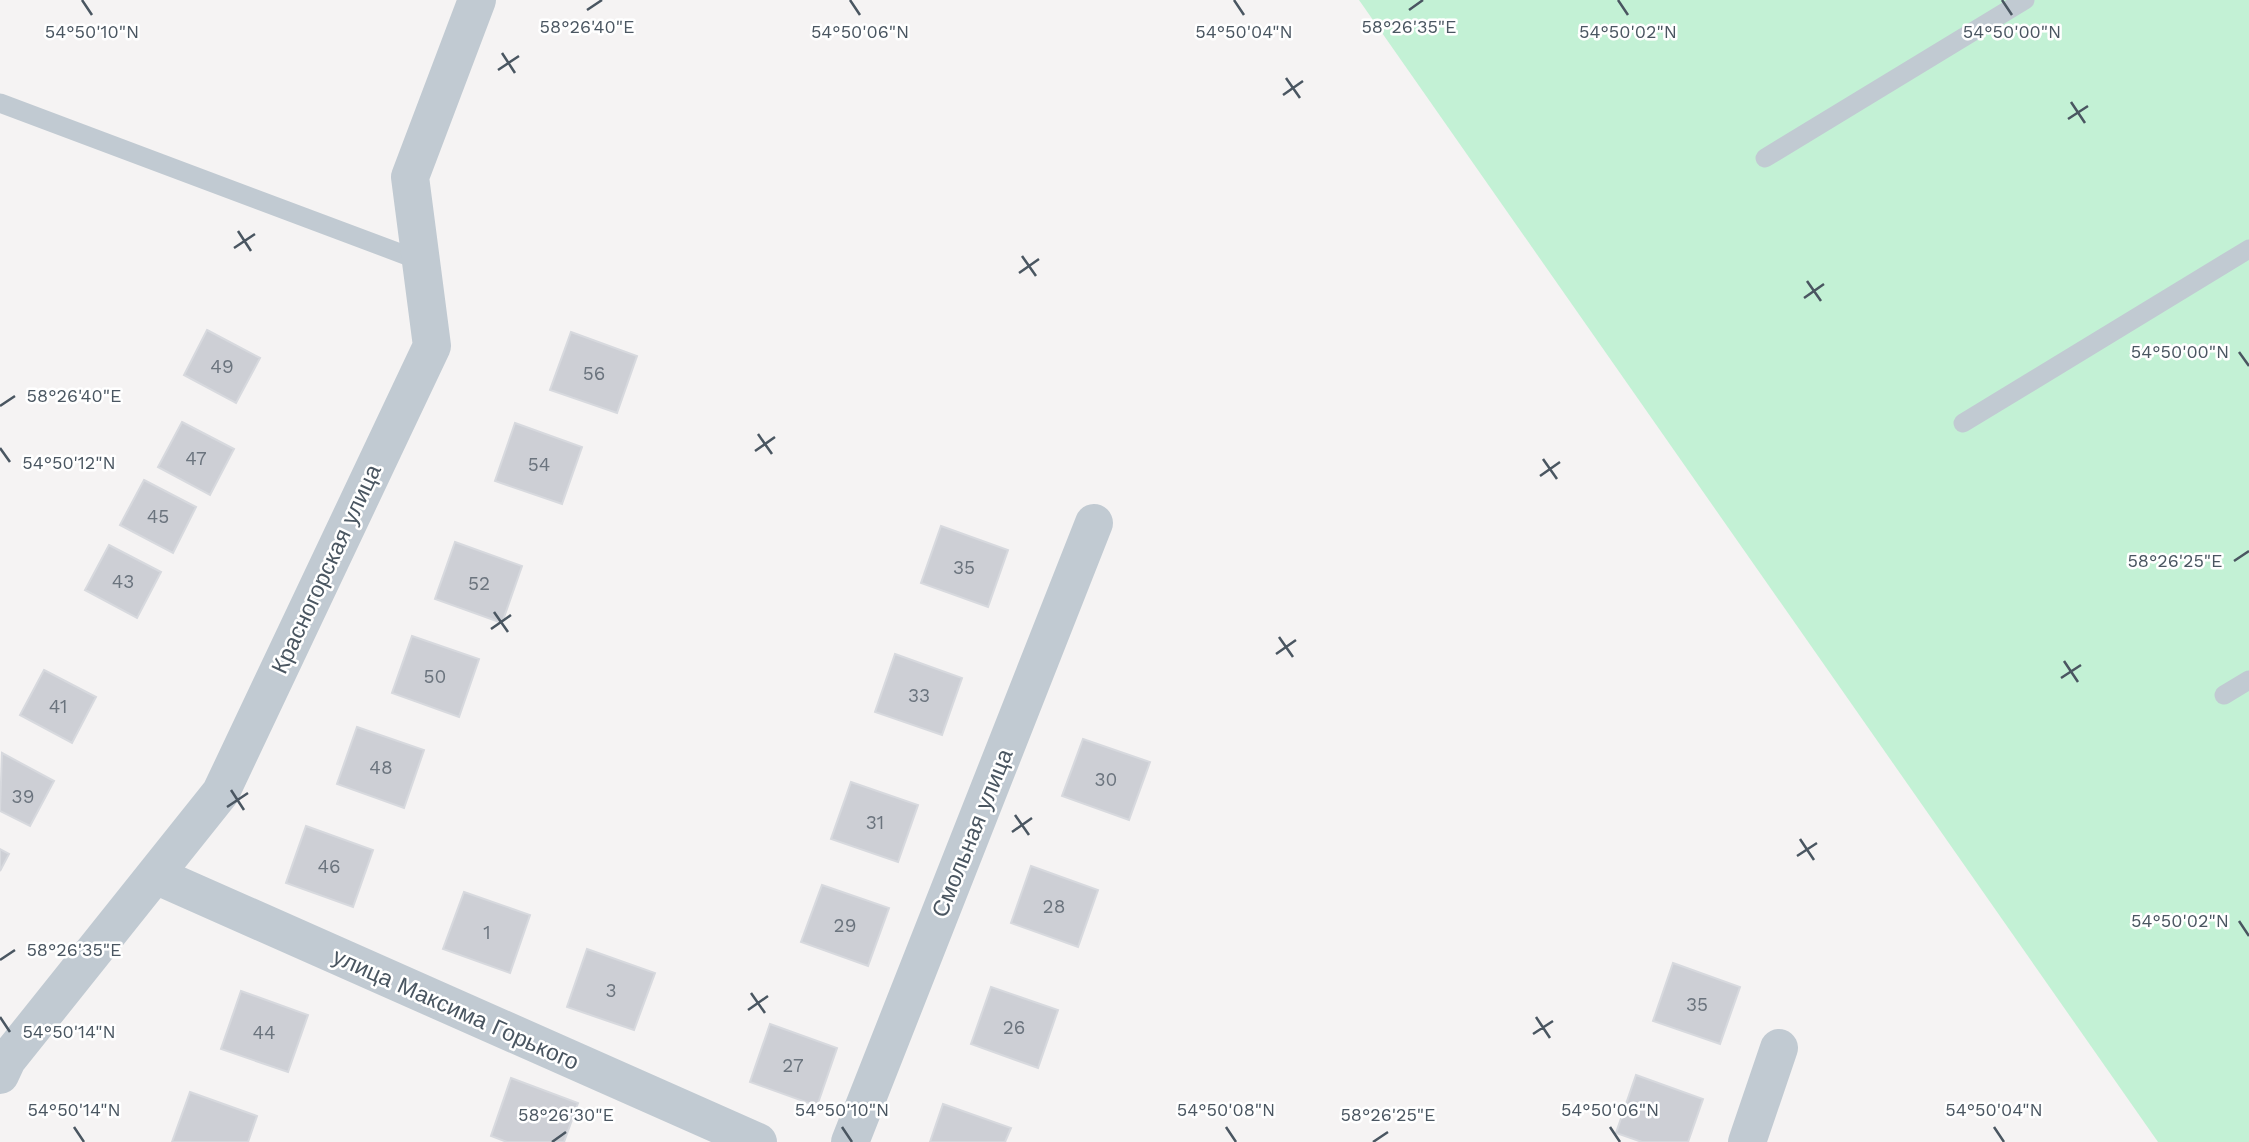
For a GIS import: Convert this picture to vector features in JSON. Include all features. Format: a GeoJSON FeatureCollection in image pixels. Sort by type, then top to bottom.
{"type":"FeatureCollection","features":[{"type":"Feature","properties":{"kind":"street","name":"Красногорская улица"},"geometry":{"type":"LineString","coordinates":[[2,1064],[221,792],[432,346],[410,177],[477,0]]}},
{"type":"Feature","properties":{"kind":"street","name":"Смольная улица"},"geometry":{"type":"LineString","coordinates":[[850,1142],[1094,523]]}},
{"type":"Feature","properties":{"kind":"street","name":"улица Максима Горького"},"geometry":{"type":"LineString","coordinates":[[155,875],[758,1142]]}},
{"type":"Feature","properties":{"kind":"street"},"geometry":{"type":"LineString","coordinates":[[1747,1142],[1779,1048]]}},
{"type":"Feature","properties":{"kind":"lane"},"geometry":{"type":"LineString","coordinates":[[1765,158],[2025,0]]}},
{"type":"Feature","properties":{"kind":"lane"},"geometry":{"type":"LineString","coordinates":[[0,103],[421,261]]}},
{"type":"Feature","properties":{"kind":"lane"},"geometry":{"type":"LineString","coordinates":[[1963,424],[2249,249]]}},
{"type":"Feature","properties":{"kind":"lane"},"geometry":{"type":"LineString","coordinates":[[2224,695],[2249,680]]}},
{"type":"Feature","properties":{"kind":"green space"},"geometry":{"type":"Polygon","coordinates":[[[1359,0],[2249,0],[2249,1142],[2158,1142],[1359,0]]]}},
{"type":"Feature","properties":{"kind":"building"},"geometry":{"type":"Polygon","coordinates":[[[207,330],[260,358],[236,403],[184,375],[207,330]]]}},
{"type":"Feature","properties":{"kind":"building"},"geometry":{"type":"Polygon","coordinates":[[[571,332],[637,356],[617,413],[550,390],[571,332]]]}},
{"type":"Feature","properties":{"kind":"building"},"geometry":{"type":"Polygon","coordinates":[[[182,422],[234,449],[210,495],[158,467],[182,422]]]}},
{"type":"Feature","properties":{"kind":"building"},"geometry":{"type":"Polygon","coordinates":[[[515,423],[582,447],[562,504],[495,481],[515,423]]]}},
{"type":"Feature","properties":{"kind":"building"},"geometry":{"type":"Polygon","coordinates":[[[144,480],[196,507],[173,553],[120,525],[144,480]]]}},
{"type":"Feature","properties":{"kind":"building"},"geometry":{"type":"Polygon","coordinates":[[[941,526],[1008,550],[988,607],[921,583],[941,526]]]}},
{"type":"Feature","properties":{"kind":"building"},"geometry":{"type":"Polygon","coordinates":[[[455,542],[522,566],[502,623],[435,599],[455,542]]]}},
{"type":"Feature","properties":{"kind":"building"},"geometry":{"type":"Polygon","coordinates":[[[109,545],[161,572],[137,618],[85,590],[109,545]]]}},
{"type":"Feature","properties":{"kind":"building"},"geometry":{"type":"Polygon","coordinates":[[[412,636],[479,659],[459,717],[392,693],[412,636]]]}},
{"type":"Feature","properties":{"kind":"building"},"geometry":{"type":"Polygon","coordinates":[[[895,654],[962,678],[942,735],[875,712],[895,654]]]}},
{"type":"Feature","properties":{"kind":"building"},"geometry":{"type":"Polygon","coordinates":[[[44,670],[96,697],[72,743],[20,715],[44,670]]]}},
{"type":"Feature","properties":{"kind":"building"},"geometry":{"type":"Polygon","coordinates":[[[357,727],[424,750],[404,808],[337,784],[357,727]]]}},
{"type":"Feature","properties":{"kind":"building"},"geometry":{"type":"Polygon","coordinates":[[[1083,739],[1150,762],[1129,820],[1062,796],[1083,739]]]}},
{"type":"Feature","properties":{"kind":"building"},"geometry":{"type":"Polygon","coordinates":[[[2,753],[54,781],[30,826],[0,811],[2,753]]]}},
{"type":"Feature","properties":{"kind":"building"},"geometry":{"type":"Polygon","coordinates":[[[851,782],[918,805],[898,862],[831,839],[851,782]]]}},
{"type":"Feature","properties":{"kind":"building"},"geometry":{"type":"Polygon","coordinates":[[[306,826],[373,850],[353,907],[286,883],[306,826]]]}},
{"type":"Feature","properties":{"kind":"building"},"geometry":{"type":"Polygon","coordinates":[[[0,849],[9,854],[0,871],[0,849]]]}},
{"type":"Feature","properties":{"kind":"building"},"geometry":{"type":"Polygon","coordinates":[[[1031,866],[1098,890],[1078,947],[1011,923],[1031,866]]]}},
{"type":"Feature","properties":{"kind":"building"},"geometry":{"type":"Polygon","coordinates":[[[822,885],[889,908],[868,966],[801,942],[822,885]]]}},
{"type":"Feature","properties":{"kind":"building"},"geometry":{"type":"Polygon","coordinates":[[[464,892],[530,915],[510,973],[443,949],[464,892]]]}},
{"type":"Feature","properties":{"kind":"building"},"geometry":{"type":"Polygon","coordinates":[[[587,949],[655,973],[634,1030],[567,1007],[587,949]]]}},
{"type":"Feature","properties":{"kind":"building"},"geometry":{"type":"Polygon","coordinates":[[[1673,963],[1740,987],[1720,1044],[1653,1021],[1673,963]]]}},
{"type":"Feature","properties":{"kind":"building"},"geometry":{"type":"Polygon","coordinates":[[[991,987],[1058,1010],[1038,1068],[971,1044],[991,987]]]}},
{"type":"Feature","properties":{"kind":"building"},"geometry":{"type":"Polygon","coordinates":[[[241,991],[308,1015],[288,1072],[221,1049],[241,991]]]}},
{"type":"Feature","properties":{"kind":"building"},"geometry":{"type":"Polygon","coordinates":[[[770,1024],[837,1048],[817,1106],[750,1082],[770,1024]]]}},
{"type":"Feature","properties":{"kind":"building"},"geometry":{"type":"Polygon","coordinates":[[[1636,1075],[1703,1099],[1688,1142],[1642,1142],[1616,1133],[1636,1075]]]}},
{"type":"Feature","properties":{"kind":"building"},"geometry":{"type":"Polygon","coordinates":[[[511,1078],[578,1103],[564,1142],[507,1142],[491,1136],[511,1078]]]}},
{"type":"Feature","properties":{"kind":"building"},"geometry":{"type":"Polygon","coordinates":[[[190,1092],[257,1116],[248,1142],[172,1142],[190,1092]]]}},
{"type":"Feature","properties":{"kind":"building"},"geometry":{"type":"Polygon","coordinates":[[[943,1104],[1011,1128],[1005,1142],[930,1142],[943,1104]]]}}]}
